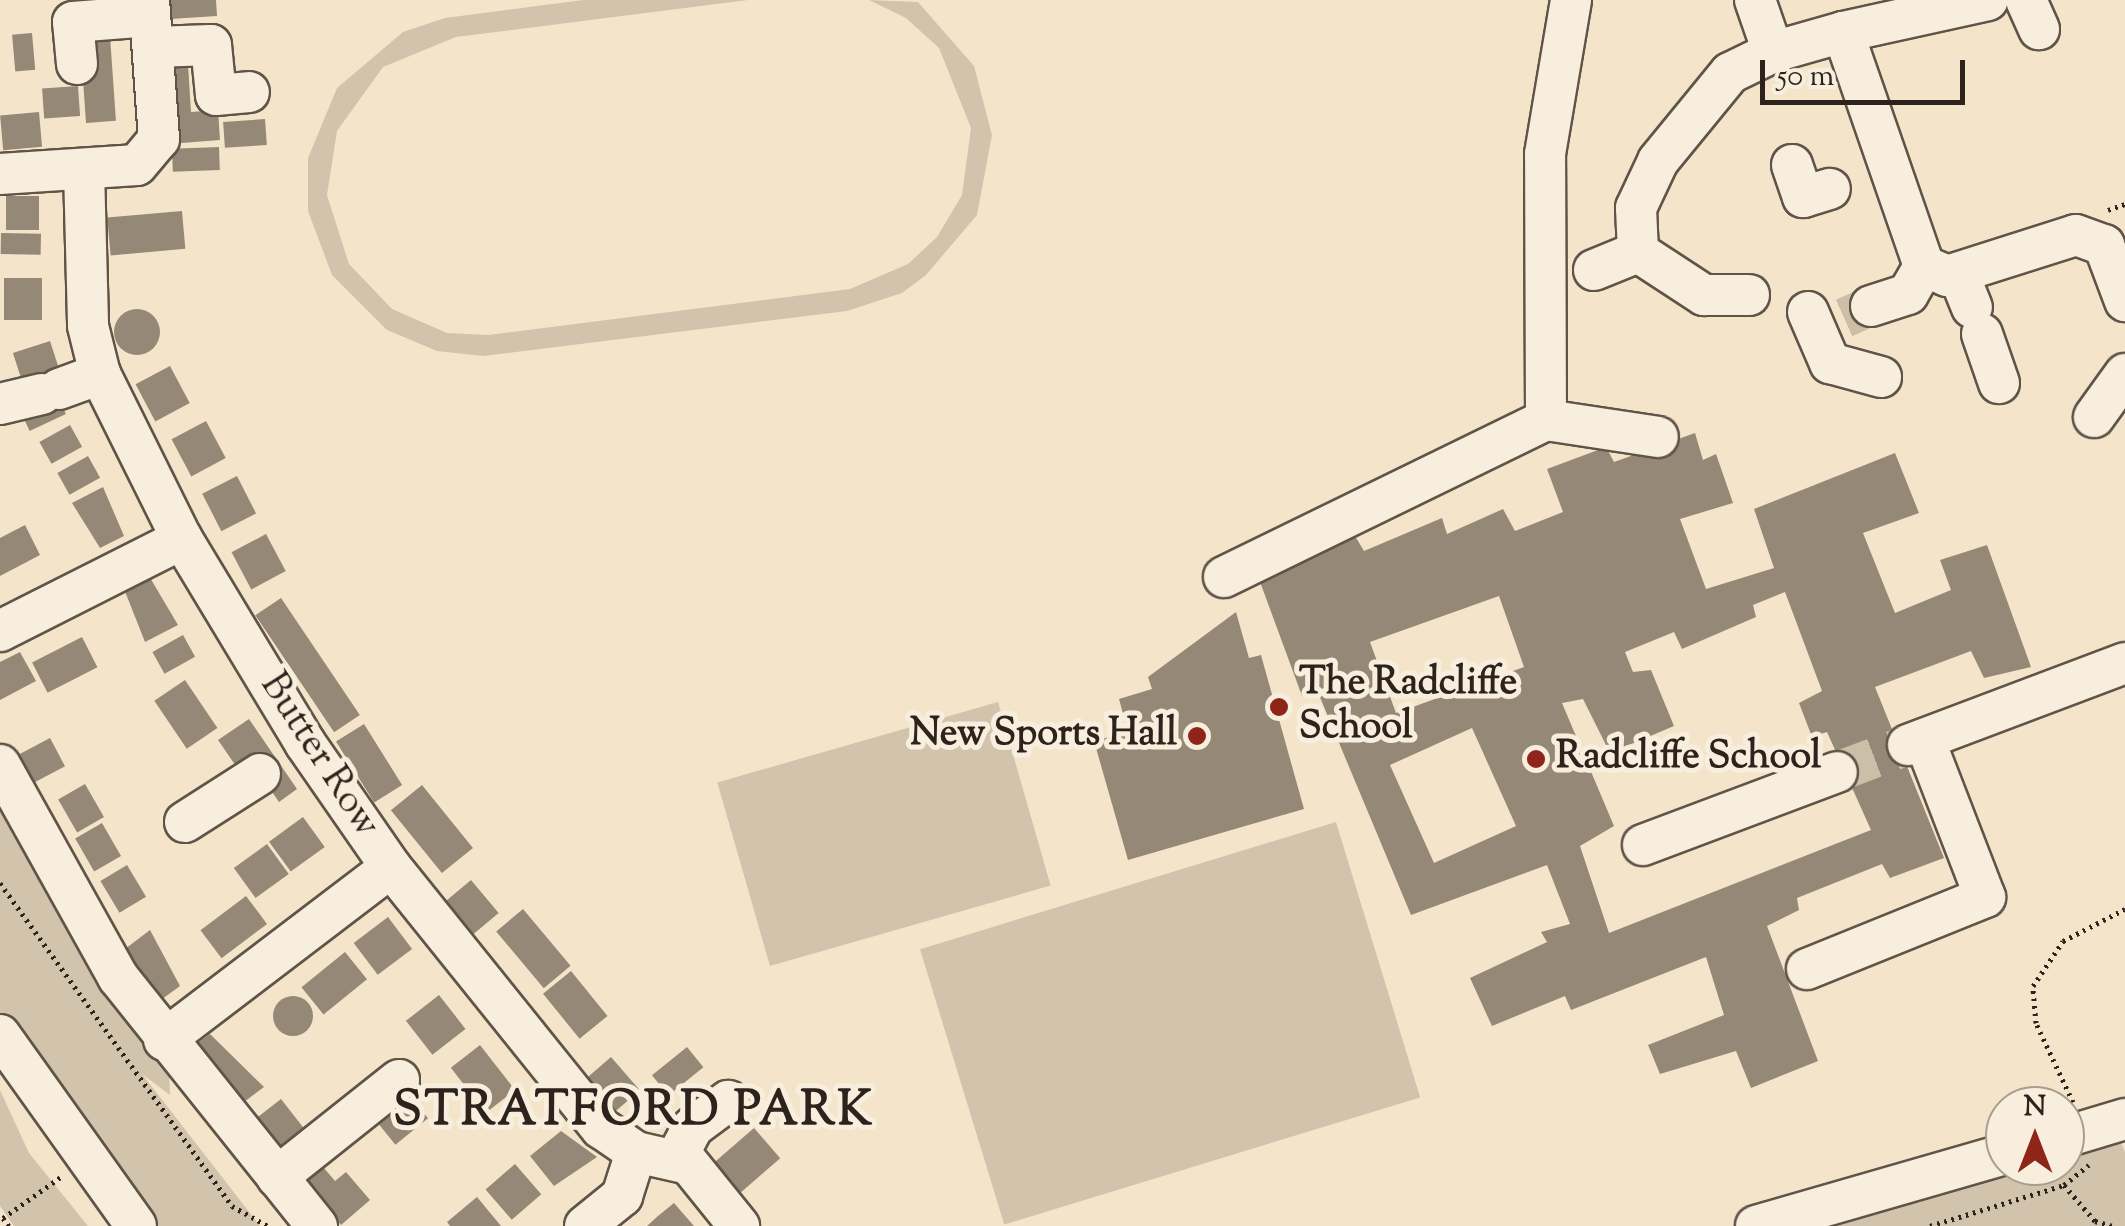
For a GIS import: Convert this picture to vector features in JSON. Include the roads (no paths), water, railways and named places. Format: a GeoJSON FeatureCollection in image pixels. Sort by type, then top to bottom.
{"type":"FeatureCollection","features":[{"type":"Feature","properties":{"kind":"street"},"geometry":{"type":"LineString","coordinates":[[1546,420],[1545,154],[1572,0]]}},
{"type":"Feature","properties":{"kind":"street"},"geometry":{"type":"LineString","coordinates":[[1756,0],[1773,52]]}},
{"type":"Feature","properties":{"kind":"street"},"geometry":{"type":"LineString","coordinates":[[1638,252],[1636,208],[1658,162],[1730,73],[1773,52],[1843,32],[1988,0]]}},
{"type":"Feature","properties":{"kind":"street"},"geometry":{"type":"LineString","coordinates":[[77,64],[72,11],[151,21],[211,45],[216,95],[249,92]]}},
{"type":"Feature","properties":{"kind":"street"},"geometry":{"type":"LineString","coordinates":[[1,165],[84,170],[138,165],[158,139],[151,21]]}},
{"type":"Feature","properties":{"kind":"street"},"geometry":{"type":"LineString","coordinates":[[1843,32],[1859,178],[1959,295],[1999,382]]}},
{"type":"Feature","properties":{"kind":"street"},"geometry":{"type":"LineString","coordinates":[[1792,165],[1803,197],[1859,178]]}},
{"type":"Feature","properties":{"kind":"street","name":"Butter Row"},"geometry":{"type":"LineString","coordinates":[[84,170],[88,326],[100,374],[182,538],[281,760],[391,867],[601,1128],[636,1152],[676,1157]]}},
{"type":"Feature","properties":{"kind":"street"},"geometry":{"type":"LineString","coordinates":[[1881,376],[1830,363],[1834,316],[1908,294],[1959,295],[2076,235],[2104,245],[2125,301]]}},
{"type":"Feature","properties":{"kind":"street"},"geometry":{"type":"LineString","coordinates":[[1594,270],[1638,252]]}},
{"type":"Feature","properties":{"kind":"street"},"geometry":{"type":"LineString","coordinates":[[1638,252],[1704,295],[1749,295]]}},
{"type":"Feature","properties":{"kind":"street"},"geometry":{"type":"LineString","coordinates":[[0,404],[100,374]]}},
{"type":"Feature","properties":{"kind":"street"},"geometry":{"type":"LineString","coordinates":[[2094,417],[2125,374]]}},
{"type":"Feature","properties":{"kind":"street"},"geometry":{"type":"LineString","coordinates":[[1224,576],[1546,420],[1658,437]]}},
{"type":"Feature","properties":{"kind":"street"},"geometry":{"type":"LineString","coordinates":[[0,631],[182,538]]}},
{"type":"Feature","properties":{"kind":"street"},"geometry":{"type":"LineString","coordinates":[[1807,969],[1985,897],[1916,742],[2125,663]]}},
{"type":"Feature","properties":{"kind":"street"},"geometry":{"type":"LineString","coordinates":[[185,822],[281,760]]}},
{"type":"Feature","properties":{"kind":"street"},"geometry":{"type":"LineString","coordinates":[[0,764],[118,976],[164,1040],[317,1226]]}},
{"type":"Feature","properties":{"kind":"street"},"geometry":{"type":"LineString","coordinates":[[1643,845],[1837,772]]}},
{"type":"Feature","properties":{"kind":"street"},"geometry":{"type":"LineString","coordinates":[[164,1040],[391,867]]}},
{"type":"Feature","properties":{"kind":"street"},"geometry":{"type":"LineString","coordinates":[[0,1035],[85,1160],[136,1226]]}},
{"type":"Feature","properties":{"kind":"street"},"geometry":{"type":"LineString","coordinates":[[277,1176],[399,1080]]}},
{"type":"Feature","properties":{"kind":"street"},"geometry":{"type":"LineString","coordinates":[[728,1100],[694,1127],[676,1157],[739,1226]]}},
{"type":"Feature","properties":{"kind":"street"},"geometry":{"type":"LineString","coordinates":[[2085,1131],[2125,1119]]}},
{"type":"Feature","properties":{"kind":"street"},"geometry":{"type":"LineString","coordinates":[[585,1226],[622,1196],[636,1152]]}},
{"type":"Feature","properties":{"kind":"street"},"geometry":{"type":"LineString","coordinates":[[1756,1226],[1985,1160]]}},
{"type":"Feature","properties":{"kind":"tunnel"},"geometry":{"type":"LineString","coordinates":[[1844,318],[1871,306]]}},
{"type":"Feature","properties":{"kind":"tunnel"},"geometry":{"type":"LineString","coordinates":[[1837,772],[1908,745]]}},
{"type":"Feature","properties":{"kind":"place","name":"The Radcliffe School"},"geometry":{"type":"Point","coordinates":[1279,707]}},
{"type":"Feature","properties":{"kind":"place","name":"New Sports Hall"},"geometry":{"type":"Point","coordinates":[1197,736]}},
{"type":"Feature","properties":{"kind":"place","name":"Radcliffe School"},"geometry":{"type":"Point","coordinates":[1536,759]}},
{"type":"Feature","properties":{"kind":"district","name":"STRATFORD PARK"},"geometry":{"type":"Point","coordinates":[634,1113]}}]}
